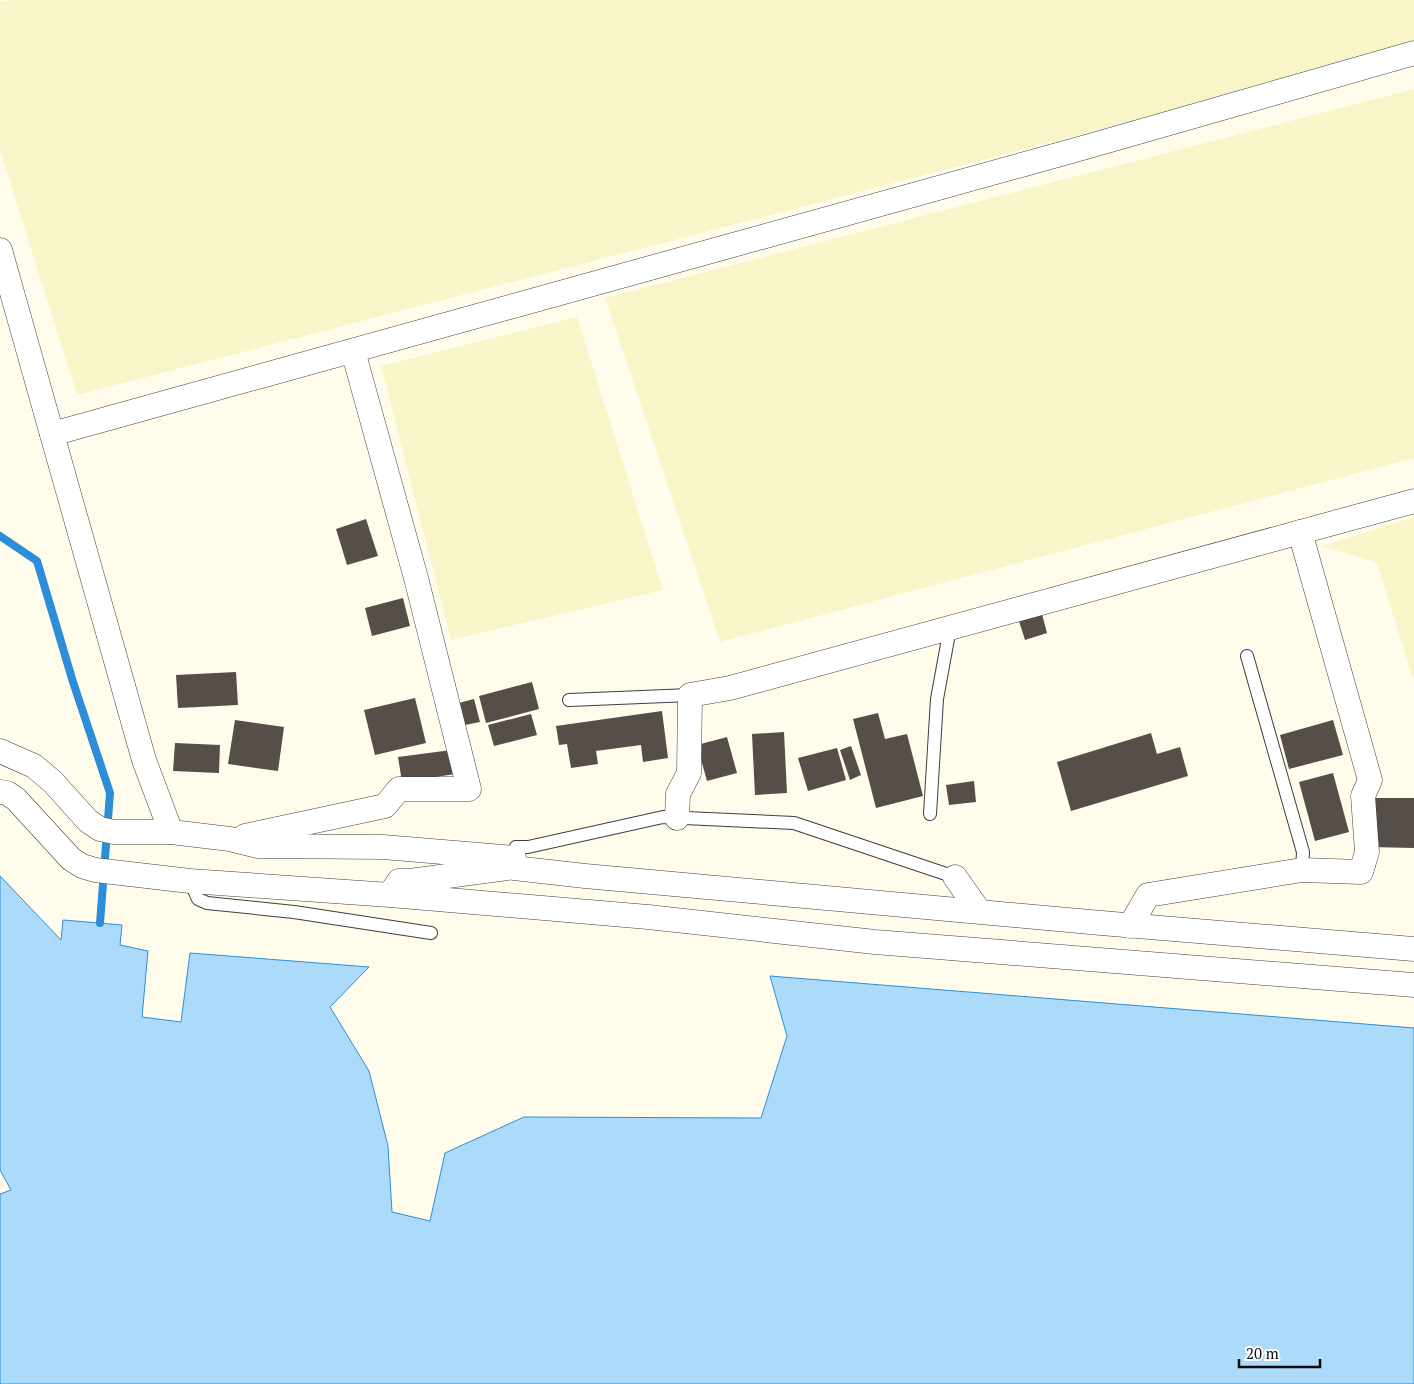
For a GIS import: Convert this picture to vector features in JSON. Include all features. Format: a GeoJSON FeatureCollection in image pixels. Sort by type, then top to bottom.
{"type":"FeatureCollection","features":[{"type":"Feature","properties":{"kind":"street"},"geometry":{"type":"LineString","coordinates":[[52,434],[637,270],[1067,153],[1414,53]]}},
{"type":"Feature","properties":{"kind":"street"},"geometry":{"type":"LineString","coordinates":[[0,250],[144,760],[171,832]]}},
{"type":"Feature","properties":{"kind":"street"},"geometry":{"type":"LineString","coordinates":[[230,839],[385,806],[399,789],[469,789],[416,578],[353,351]]}},
{"type":"Feature","properties":{"kind":"street"},"geometry":{"type":"LineString","coordinates":[[677,818],[678,794],[689,773],[690,695],[730,688],[1414,501]]}},
{"type":"Feature","properties":{"kind":"street"},"geometry":{"type":"LineString","coordinates":[[1130,926],[1148,895],[1302,870],[1360,872],[1366,852],[1363,796],[1370,780],[1300,532]]}},
{"type":"Feature","properties":{"kind":"street"},"geometry":{"type":"LineString","coordinates":[[0,752],[34,766],[73,802],[88,821],[100,829],[114,832],[171,832],[230,839],[258,846],[383,847],[514,863],[584,876],[1130,926],[1414,949]]}},
{"type":"Feature","properties":{"kind":"street"},"geometry":{"type":"LineString","coordinates":[[0,792],[7,793],[16,799],[71,859],[82,866],[95,870],[190,881],[390,895],[648,918],[875,942],[1414,985]]}},
{"type":"Feature","properties":{"kind":"street"},"geometry":{"type":"LineString","coordinates":[[390,895],[399,881],[410,882],[490,869],[514,863]]}},
{"type":"Feature","properties":{"kind":"street"},"geometry":{"type":"LineString","coordinates":[[955,877],[979,911]]}},
{"type":"Feature","properties":{"kind":"lane"},"geometry":{"type":"LineString","coordinates":[[930,814],[937,699],[950,628]]}},
{"type":"Feature","properties":{"kind":"lane"},"geometry":{"type":"LineString","coordinates":[[1247,656],[1302,852],[1302,870]]}},
{"type":"Feature","properties":{"kind":"lane"},"geometry":{"type":"LineString","coordinates":[[569,700],[690,695]]}},
{"type":"Feature","properties":{"kind":"lane"},"geometry":{"type":"LineString","coordinates":[[514,863],[516,847],[528,847],[663,817],[794,823],[955,877]]}},
{"type":"Feature","properties":{"kind":"lane"},"geometry":{"type":"LineString","coordinates":[[190,881],[198,899],[207,903],[294,912],[431,933]]}},
{"type":"Feature","properties":{"kind":"shaded area"},"geometry":{"type":"Polygon","coordinates":[[[9,0],[1414,0],[1414,48],[77,395],[0,150],[0,2],[9,0]]]}},
{"type":"Feature","properties":{"kind":"shaded area"},"geometry":{"type":"Polygon","coordinates":[[[1414,89],[1414,458],[720,642],[605,298],[1414,89]]]}},
{"type":"Feature","properties":{"kind":"shaded area"},"geometry":{"type":"Polygon","coordinates":[[[577,317],[663,590],[451,640],[381,366],[577,317]]]}},
{"type":"Feature","properties":{"kind":"shaded area"},"geometry":{"type":"Polygon","coordinates":[[[1414,517],[1414,682],[1377,563],[1322,546],[1414,517]]]}},
{"type":"Feature","properties":{"kind":"water"},"geometry":{"type":"Polygon","coordinates":[[[0,876],[61,940],[63,920],[122,925],[120,945],[148,951],[142,1017],[181,1022],[190,953],[369,967],[330,1007],[369,1071],[388,1146],[392,1212],[430,1221],[445,1153],[524,1117],[761,1118],[787,1036],[770,976],[1414,1028],[1414,1384],[0,1384],[0,1194],[11,1190],[0,1170],[0,876]]]}},
{"type":"Feature","properties":{"kind":"building"},"geometry":{"type":"Polygon","coordinates":[[[366,519],[378,556],[347,565],[336,529],[366,519]]]}},
{"type":"Feature","properties":{"kind":"building"},"geometry":{"type":"Polygon","coordinates":[[[403,598],[410,626],[372,636],[365,608],[403,598]]]}},
{"type":"Feature","properties":{"kind":"building"},"geometry":{"type":"Polygon","coordinates":[[[1042,614],[1047,633],[1025,640],[1019,621],[1042,614]]]}},
{"type":"Feature","properties":{"kind":"building"},"geometry":{"type":"Polygon","coordinates":[[[236,672],[238,705],[178,708],[176,675],[236,672]]]}},
{"type":"Feature","properties":{"kind":"building"},"geometry":{"type":"Polygon","coordinates":[[[532,682],[539,709],[486,723],[479,696],[532,682]]]}},
{"type":"Feature","properties":{"kind":"building"},"geometry":{"type":"Polygon","coordinates":[[[415,698],[426,743],[375,755],[364,710],[415,698]]]}},
{"type":"Feature","properties":{"kind":"building"},"geometry":{"type":"Polygon","coordinates":[[[474,699],[480,722],[460,726],[455,704],[474,699]]]}},
{"type":"Feature","properties":{"kind":"building"},"geometry":{"type":"Polygon","coordinates":[[[662,711],[668,758],[643,762],[641,745],[596,751],[598,764],[571,768],[567,744],[559,745],[556,726],[662,711]]]}},
{"type":"Feature","properties":{"kind":"building"},"geometry":{"type":"Polygon","coordinates":[[[878,713],[885,739],[907,734],[923,796],[876,808],[853,719],[878,713]]]}},
{"type":"Feature","properties":{"kind":"building"},"geometry":{"type":"Polygon","coordinates":[[[531,714],[537,735],[494,746],[488,725],[531,714]]]}},
{"type":"Feature","properties":{"kind":"building"},"geometry":{"type":"Polygon","coordinates":[[[235,720],[284,727],[278,771],[228,764],[235,720]]]}},
{"type":"Feature","properties":{"kind":"building"},"geometry":{"type":"Polygon","coordinates":[[[1333,720],[1343,755],[1289,769],[1280,735],[1333,720]]]}},
{"type":"Feature","properties":{"kind":"building"},"geometry":{"type":"Polygon","coordinates":[[[784,732],[787,793],[755,795],[752,734],[784,732]]]}},
{"type":"Feature","properties":{"kind":"building"},"geometry":{"type":"Polygon","coordinates":[[[1151,733],[1157,754],[1180,747],[1188,776],[1071,811],[1057,762],[1151,733]]]}},
{"type":"Feature","properties":{"kind":"building"},"geometry":{"type":"Polygon","coordinates":[[[727,737],[737,773],[707,781],[697,745],[727,737]]]}},
{"type":"Feature","properties":{"kind":"building"},"geometry":{"type":"Polygon","coordinates":[[[175,743],[220,745],[219,773],[173,771],[175,743]]]}},
{"type":"Feature","properties":{"kind":"building"},"geometry":{"type":"Polygon","coordinates":[[[851,746],[861,775],[850,780],[840,750],[851,746]]]}},
{"type":"Feature","properties":{"kind":"building"},"geometry":{"type":"Polygon","coordinates":[[[837,748],[846,780],[808,791],[798,758],[837,748]]]}},
{"type":"Feature","properties":{"kind":"building"},"geometry":{"type":"Polygon","coordinates":[[[459,749],[462,773],[402,782],[398,757],[459,749]]]}},
{"type":"Feature","properties":{"kind":"building"},"geometry":{"type":"Polygon","coordinates":[[[1333,773],[1349,832],[1315,841],[1299,782],[1333,773]]]}},
{"type":"Feature","properties":{"kind":"building"},"geometry":{"type":"Polygon","coordinates":[[[974,781],[976,802],[949,805],[946,785],[974,781]]]}},
{"type":"Feature","properties":{"kind":"building"},"geometry":{"type":"Polygon","coordinates":[[[1370,798],[1414,798],[1414,848],[1370,847],[1370,798]]]}},
{"type":"Feature","properties":{"kind":"waterway"},"geometry":{"type":"LineString","coordinates":[[0,536],[37,561],[73,682],[110,793],[100,923]]}}]}
